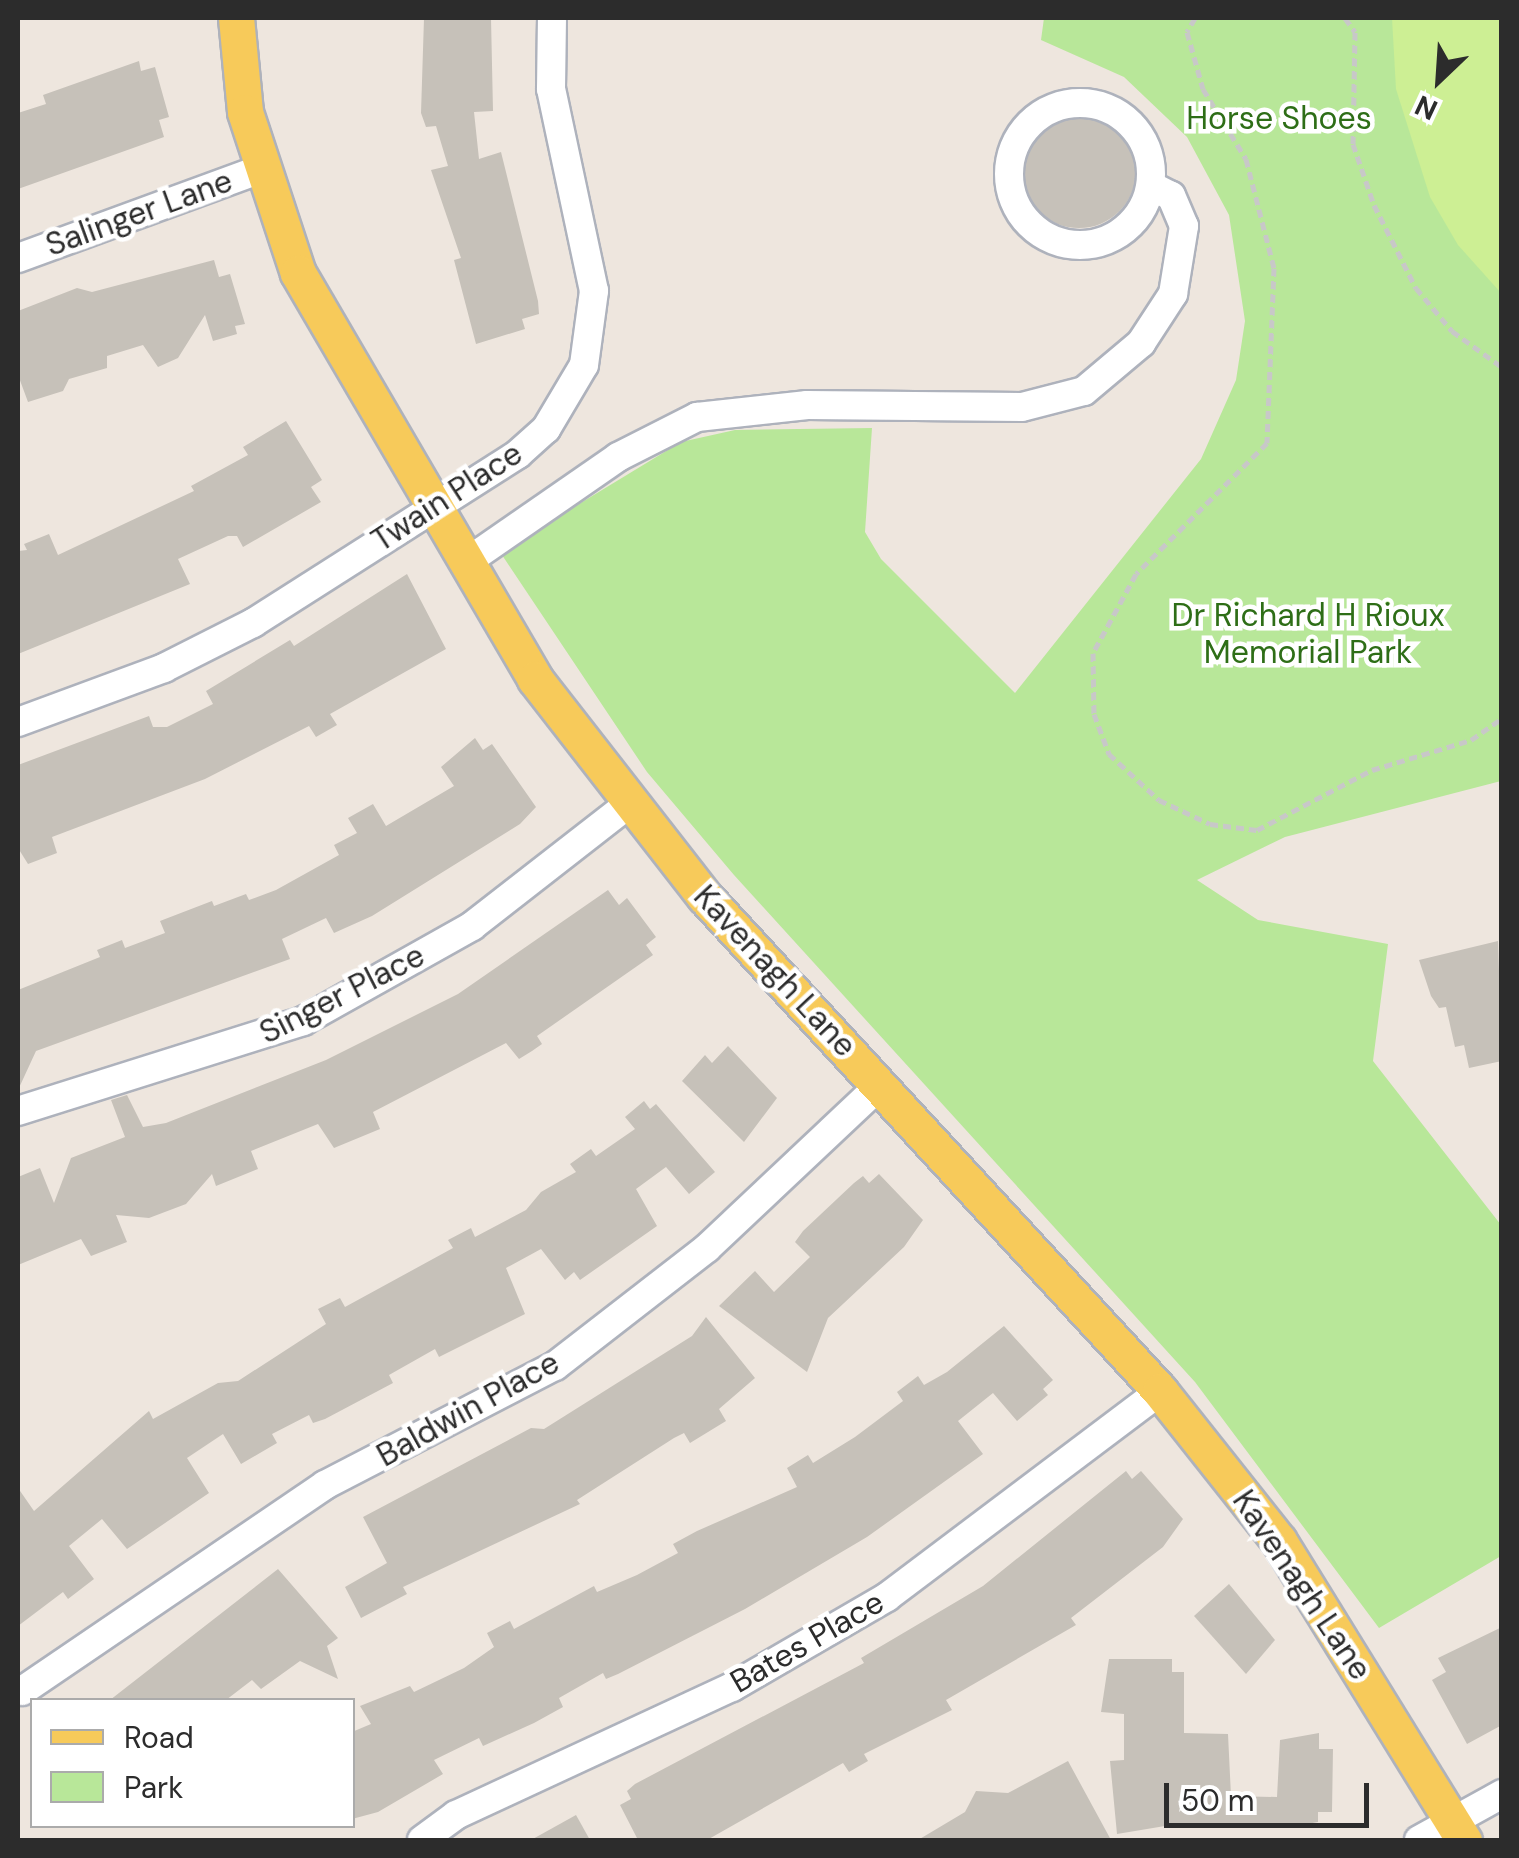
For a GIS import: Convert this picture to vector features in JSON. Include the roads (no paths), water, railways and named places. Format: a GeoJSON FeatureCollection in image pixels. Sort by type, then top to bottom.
{"type":"FeatureCollection","features":[{"type":"Feature","properties":{"kind":"main road","name":"Kavenagh Lane"},"geometry":{"type":"LineString","coordinates":[[236,18],[236,61],[262,169],[298,273],[535,679],[705,898],[881,1084],[1160,1391],[1279,1541],[1459,1831]]}},
{"type":"Feature","properties":{"kind":"street","name":"Twain Place"},"geometry":{"type":"LineString","coordinates":[[18,722],[164,668],[253,623],[518,454],[546,429],[568,399],[592,329],[588,254],[550,89],[552,18]]}},
{"type":"Feature","properties":{"kind":"street"},"geometry":{"type":"LineString","coordinates":[[1091,104],[1133,126],[1149,154],[1151,186],[1138,215],[1115,236],[1068,243],[1026,222],[1010,194],[1009,162],[1021,132],[1045,111],[1091,104]]}},
{"type":"Feature","properties":{"kind":"street","name":"Salinger Lane"},"geometry":{"type":"LineString","coordinates":[[18,258],[262,169]]}},
{"type":"Feature","properties":{"kind":"street"},"geometry":{"type":"LineString","coordinates":[[465,563],[618,458],[697,417],[807,404],[1022,407],[1084,391],[1141,343],[1173,294],[1184,226],[1171,196],[1151,186]]}},
{"type":"Feature","properties":{"kind":"street","name":"Singer Place"},"geometry":{"type":"LineString","coordinates":[[18,1111],[304,1021],[472,926],[630,803]]}},
{"type":"Feature","properties":{"kind":"street","name":"Baldwin Place"},"geometry":{"type":"LineString","coordinates":[[22,1691],[325,1485],[554,1366],[707,1248],[881,1084]]}},
{"type":"Feature","properties":{"kind":"street","name":"Bates Place"},"geometry":{"type":"LineString","coordinates":[[422,1840],[456,1815],[732,1686],[886,1597],[1160,1391]]}},
{"type":"Feature","properties":{"kind":"street"},"geometry":{"type":"LineString","coordinates":[[1419,1840],[1459,1831],[1502,1794]]}},
{"type":"Feature","properties":{"kind":"park label","name":"Horse Shoes"},"geometry":{"type":"Point","coordinates":[1279,118]}},
{"type":"Feature","properties":{"kind":"park label","name":"Dr Richard H Rioux Memorial Park"},"geometry":{"type":"Point","coordinates":[1308,634]}}]}
